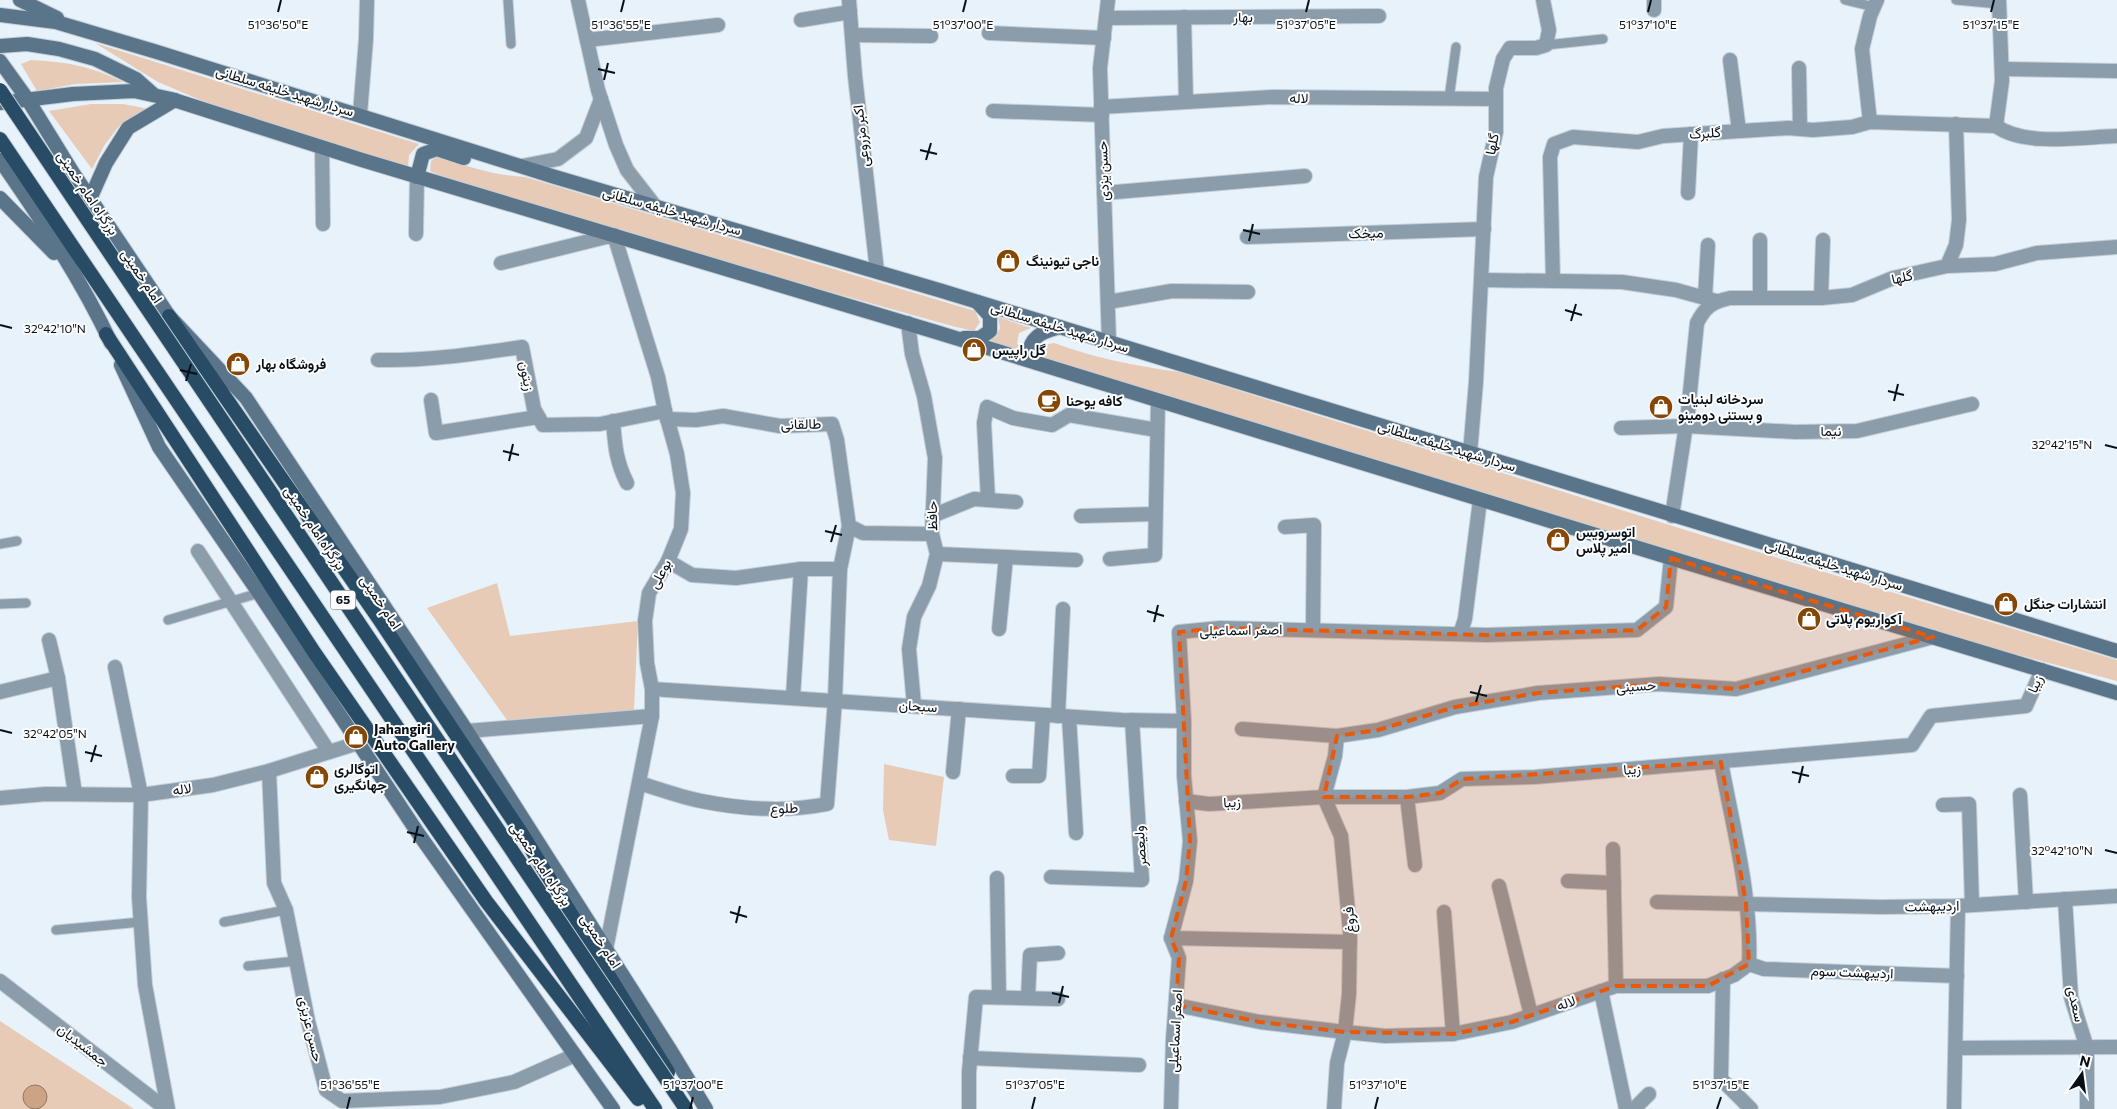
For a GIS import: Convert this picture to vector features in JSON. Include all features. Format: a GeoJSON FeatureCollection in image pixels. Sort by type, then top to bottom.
{"type":"FeatureCollection","features":[{"type":"Feature","properties":{"kind":"highway","name":"بزرگراه امام خمینی"},"geometry":{"type":"LineString","coordinates":[[0,90],[686,1109]]}},
{"type":"Feature","properties":{"kind":"highway","name":"65"},"geometry":{"type":"LineString","coordinates":[[0,139],[655,1109]]}},
{"type":"Feature","properties":{"kind":"highway"},"geometry":{"type":"LineString","coordinates":[[169,316],[379,619],[522,834],[691,1109]]}},
{"type":"Feature","properties":{"kind":"highway"},"geometry":{"type":"LineString","coordinates":[[106,334],[314,652],[486,901],[646,1109]]}},
{"type":"Feature","properties":{"kind":"main road"},"geometry":{"type":"LineString","coordinates":[[20,0],[80,29]]}},
{"type":"Feature","properties":{"kind":"main road","name":"سردار شهید خلیفه سلطانی"},"geometry":{"type":"LineString","coordinates":[[0,15],[56,22],[80,29],[360,114],[522,166],[977,301],[1672,516],[2117,651]]}},
{"type":"Feature","properties":{"kind":"main road"},"geometry":{"type":"LineString","coordinates":[[0,46],[35,46],[59,49],[95,59],[136,79],[154,95]]}},
{"type":"Feature","properties":{"kind":"main road","name":"امام خمینی"},"geometry":{"type":"LineString","coordinates":[[0,61],[28,100],[90,199],[169,316],[246,398],[467,731],[706,1109]]}},
{"type":"Feature","properties":{"kind":"main road"},"geometry":{"type":"LineString","coordinates":[[0,103],[103,92],[134,91],[174,100],[417,177],[908,323],[1480,500],[2117,692]]}},
{"type":"Feature","properties":{"kind":"main road"},"geometry":{"type":"LineString","coordinates":[[90,199],[106,163],[128,128],[174,100]]}},
{"type":"Feature","properties":{"kind":"main road"},"geometry":{"type":"LineString","coordinates":[[417,177],[423,154],[438,149],[470,159],[522,166]]}},
{"type":"Feature","properties":{"kind":"main road"},"geometry":{"type":"LineString","coordinates":[[0,160],[30,203],[74,273],[106,334],[159,447],[259,593],[418,833],[613,1109]]}},
{"type":"Feature","properties":{"kind":"main road"},"geometry":{"type":"LineString","coordinates":[[0,198],[74,273]]}},
{"type":"Feature","properties":{"kind":"main road"},"geometry":{"type":"LineString","coordinates":[[956,338],[980,338],[990,331],[990,316],[977,301]]}},
{"type":"Feature","properties":{"kind":"main road"},"geometry":{"type":"LineString","coordinates":[[1037,363],[1030,348],[1032,340],[1042,333],[1060,327]]}},
{"type":"Feature","properties":{"kind":"street"},"geometry":{"type":"LineString","coordinates":[[360,114],[367,0]]}},
{"type":"Feature","properties":{"kind":"street"},"geometry":{"type":"LineString","coordinates":[[578,0],[601,99],[616,146],[627,170],[655,206]]}},
{"type":"Feature","properties":{"kind":"street","name":"حسن یزدی"},"geometry":{"type":"LineString","coordinates":[[1108,0],[1100,68],[1109,342]]}},
{"type":"Feature","properties":{"kind":"street"},"geometry":{"type":"LineString","coordinates":[[1543,0],[1549,30],[1546,45]]}},
{"type":"Feature","properties":{"kind":"street"},"geometry":{"type":"LineString","coordinates":[[1999,2],[2002,81],[1996,126],[2005,133],[2029,139],[2117,136]]}},
{"type":"Feature","properties":{"kind":"street"},"geometry":{"type":"LineString","coordinates":[[1870,122],[1862,49],[1876,3]]}},
{"type":"Feature","properties":{"kind":"street"},"geometry":{"type":"LineString","coordinates":[[801,20],[850,6]]}},
{"type":"Feature","properties":{"kind":"street","name":"اکبر مزروعی"},"geometry":{"type":"LineString","coordinates":[[850,6],[877,271]]}},
{"type":"Feature","properties":{"kind":"street","name":"بهار"},"geometry":{"type":"LineString","coordinates":[[1106,18],[1379,16]]}},
{"type":"Feature","properties":{"kind":"street"},"geometry":{"type":"LineString","coordinates":[[1184,17],[1186,102]]}},
{"type":"Feature","properties":{"kind":"street"},"geometry":{"type":"LineString","coordinates":[[587,40],[718,25]]}},
{"type":"Feature","properties":{"kind":"street"},"geometry":{"type":"LineString","coordinates":[[989,32],[1104,38]]}},
{"type":"Feature","properties":{"kind":"street"},"geometry":{"type":"LineString","coordinates":[[852,35],[931,36]]}},
{"type":"Feature","properties":{"kind":"street","name":"گلها"},"geometry":{"type":"LineString","coordinates":[[1470,453],[1482,280],[1486,177],[1496,132],[1496,88],[1503,59],[1510,48],[1536,48],[1546,45]]}},
{"type":"Feature","properties":{"kind":"street"},"geometry":{"type":"LineString","coordinates":[[1730,60],[1739,131]]}},
{"type":"Feature","properties":{"kind":"street"},"geometry":{"type":"LineString","coordinates":[[1800,68],[1800,129]]}},
{"type":"Feature","properties":{"kind":"street"},"geometry":{"type":"LineString","coordinates":[[2002,69],[2117,71]]}},
{"type":"Feature","properties":{"kind":"street","name":"لاله"},"geometry":{"type":"LineString","coordinates":[[993,111],[1102,111],[1186,102],[1273,97],[1496,99]]}},
{"type":"Feature","properties":{"kind":"street"},"geometry":{"type":"LineString","coordinates":[[522,166],[558,159],[586,138],[601,99]]}},
{"type":"Feature","properties":{"kind":"street","name":"گلبرگ"},"geometry":{"type":"LineString","coordinates":[[1553,281],[1550,157],[1554,144],[1573,137],[1638,142],[1663,136],[1691,134],[1852,128],[1870,122],[1996,126]]}},
{"type":"Feature","properties":{"kind":"street"},"geometry":{"type":"LineString","coordinates":[[1947,266],[1956,245],[1959,220],[1956,124]]}},
{"type":"Feature","properties":{"kind":"street"},"geometry":{"type":"LineString","coordinates":[[1688,192],[1691,134]]}},
{"type":"Feature","properties":{"kind":"street"},"geometry":{"type":"LineString","coordinates":[[322,148],[324,224]]}},
{"type":"Feature","properties":{"kind":"street"},"geometry":{"type":"LineString","coordinates":[[1104,193],[1305,176]]}},
{"type":"Feature","properties":{"kind":"street"},"geometry":{"type":"LineString","coordinates":[[416,234],[417,177]]}},
{"type":"Feature","properties":{"kind":"street","name":"میخک"},"geometry":{"type":"LineString","coordinates":[[1247,237],[1484,229]]}},
{"type":"Feature","properties":{"kind":"street"},"geometry":{"type":"LineString","coordinates":[[501,263],[614,236]]}},
{"type":"Feature","properties":{"kind":"street","name":"بوعلی"},"geometry":{"type":"LineString","coordinates":[[606,949],[652,716],[652,689],[647,663],[645,621],[649,593],[668,561],[681,529],[684,493],[677,454],[658,377],[614,236]]}},
{"type":"Feature","properties":{"kind":"street"},"geometry":{"type":"LineString","coordinates":[[1760,240],[1760,298]]}},
{"type":"Feature","properties":{"kind":"street"},"geometry":{"type":"LineString","coordinates":[[1821,298],[1824,240]]}},
{"type":"Feature","properties":{"kind":"street"},"geometry":{"type":"LineString","coordinates":[[1672,516],[1686,426],[1697,323],[1711,300],[1708,245]]}},
{"type":"Feature","properties":{"kind":"street","name":"گلها"},"geometry":{"type":"LineString","coordinates":[[1482,280],[1622,282],[1676,290],[1711,300],[1730,298],[1821,298],[1852,295],[1893,278],[1947,266],[1995,264],[2037,253],[2117,247]]}},
{"type":"Feature","properties":{"kind":"street"},"geometry":{"type":"LineString","coordinates":[[1108,302],[1172,290],[1248,292]]}},
{"type":"Feature","properties":{"kind":"street","name":"حافظ"},"geometry":{"type":"LineString","coordinates":[[908,323],[912,354],[924,396],[935,458],[932,534],[937,554],[929,586],[914,618],[909,649],[914,706]]}},
{"type":"Feature","properties":{"kind":"street","name":"زیتون"},"geometry":{"type":"LineString","coordinates":[[378,360],[410,361],[445,358],[522,347],[534,409],[538,417]]}},
{"type":"Feature","properties":{"kind":"street"},"geometry":{"type":"LineString","coordinates":[[431,400],[436,433],[538,417],[543,425],[600,424],[666,415]]}},
{"type":"Feature","properties":{"kind":"street"},"geometry":{"type":"LineString","coordinates":[[1110,559],[1155,555],[1158,401]]}},
{"type":"Feature","properties":{"kind":"street","name":"نیما"},"geometry":{"type":"LineString","coordinates":[[1621,428],[1686,426],[1795,432],[1857,431],[1972,404]]}},
{"type":"Feature","properties":{"kind":"street"},"geometry":{"type":"LineString","coordinates":[[988,500],[984,423],[987,408],[1013,418],[1052,425],[1069,415],[1157,430]]}},
{"type":"Feature","properties":{"kind":"street","name":"طالقانی"},"geometry":{"type":"LineString","coordinates":[[666,415],[696,420],[723,416],[780,426],[832,424],[840,458],[849,526],[840,569],[835,700]]}},
{"type":"Feature","properties":{"kind":"street"},"geometry":{"type":"LineString","coordinates":[[613,421],[615,454],[619,467],[628,483]]}},
{"type":"Feature","properties":{"kind":"street"},"geometry":{"type":"LineString","coordinates":[[932,516],[974,499],[1016,502]]}},
{"type":"Feature","properties":{"kind":"street"},"geometry":{"type":"LineString","coordinates":[[1460,634],[1465,619],[1480,500]]}},
{"type":"Feature","properties":{"kind":"street"},"geometry":{"type":"LineString","coordinates":[[1081,516],[1155,514]]}},
{"type":"Feature","properties":{"kind":"street"},"geometry":{"type":"LineString","coordinates":[[1285,527],[1314,525],[1312,630]]}},
{"type":"Feature","properties":{"kind":"street"},"geometry":{"type":"LineString","coordinates":[[849,526],[863,533],[932,534]]}},
{"type":"Feature","properties":{"kind":"street"},"geometry":{"type":"LineString","coordinates":[[198,551],[329,752]]}},
{"type":"Feature","properties":{"kind":"street"},"geometry":{"type":"LineString","coordinates":[[937,554],[1076,560]]}},
{"type":"Feature","properties":{"kind":"street"},"geometry":{"type":"LineString","coordinates":[[1000,629],[1006,557]]}},
{"type":"Feature","properties":{"kind":"street","name":"اصغر اسماعیلی"},"geometry":{"type":"LineString","coordinates":[[1171,1109],[1179,958],[1171,938],[1186,881],[1190,841],[1186,801],[1179,632],[1220,628],[1487,635],[1638,630],[1666,607],[1671,558]]}},
{"type":"Feature","properties":{"kind":"street"},"geometry":{"type":"LineString","coordinates":[[668,561],[692,575],[736,578],[801,569],[840,569]]}},
{"type":"Feature","properties":{"kind":"street"},"geometry":{"type":"LineString","coordinates":[[793,697],[801,569]]}},
{"type":"Feature","properties":{"kind":"street"},"geometry":{"type":"LineString","coordinates":[[1063,610],[1063,716],[1076,833]]}},
{"type":"Feature","properties":{"kind":"street","name":"حسینی"},"geometry":{"type":"LineString","coordinates":[[1242,729],[1337,736],[1378,730],[1455,707],[1538,694],[1659,684],[1736,689],[1933,637]]}},
{"type":"Feature","properties":{"kind":"street"},"geometry":{"type":"LineString","coordinates":[[49,640],[58,678],[75,794]]}},
{"type":"Feature","properties":{"kind":"street"},"geometry":{"type":"LineString","coordinates":[[116,667],[141,795],[139,897],[145,986],[167,1109]]}},
{"type":"Feature","properties":{"kind":"street","name":"زیبا"},"geometry":{"type":"LineString","coordinates":[[1186,801],[1209,804],[1324,797],[1407,797],[1440,793],[1462,779],[1535,776],[1912,746],[1931,716],[2026,706],[2042,670]]}},
{"type":"Feature","properties":{"kind":"street"},"geometry":{"type":"LineString","coordinates":[[0,692],[58,678]]}},
{"type":"Feature","properties":{"kind":"street","name":"سبحان"},"geometry":{"type":"LineString","coordinates":[[652,689],[1043,715],[1184,721]]}},
{"type":"Feature","properties":{"kind":"street","name":"طلوع"},"geometry":{"type":"LineString","coordinates":[[639,783],[701,801],[762,808],[827,804],[835,700]]}},
{"type":"Feature","properties":{"kind":"street"},"geometry":{"type":"LineString","coordinates":[[953,772],[959,709]]}},
{"type":"Feature","properties":{"kind":"street"},"geometry":{"type":"LineString","coordinates":[[1013,776],[1040,776],[1043,715]]}},
{"type":"Feature","properties":{"kind":"street"},"geometry":{"type":"LineString","coordinates":[[467,731],[652,716]]}},
{"type":"Feature","properties":{"kind":"street","name":"ولیعصر"},"geometry":{"type":"LineString","coordinates":[[1051,877],[1142,880],[1132,720]]}},
{"type":"Feature","properties":{"kind":"street"},"geometry":{"type":"LineString","coordinates":[[1324,797],[1335,756],[1337,736]]}},
{"type":"Feature","properties":{"kind":"street","name":"لاله"},"geometry":{"type":"LineString","coordinates":[[0,798],[46,794],[141,795],[213,785],[268,772],[358,743]]}},
{"type":"Feature","properties":{"kind":"street"},"geometry":{"type":"LineString","coordinates":[[1721,762],[1746,903],[1750,941],[1749,964]]}},
{"type":"Feature","properties":{"kind":"street","name":"حسن عزیزی"},"geometry":{"type":"LineString","coordinates":[[268,772],[274,883],[286,910],[308,1021],[326,1090],[342,1102],[440,1097],[514,1082],[575,1055]]}},
{"type":"Feature","properties":{"kind":"street"},"geometry":{"type":"LineString","coordinates":[[2020,794],[2026,902]]}},
{"type":"Feature","properties":{"kind":"street","name":"فروغ"},"geometry":{"type":"LineString","coordinates":[[1324,797],[1341,836],[1350,942],[1349,994],[1345,1032],[1337,1063],[1334,1109]]}},
{"type":"Feature","properties":{"kind":"street"},"geometry":{"type":"LineString","coordinates":[[1407,797],[1415,865]]}},
{"type":"Feature","properties":{"kind":"street"},"geometry":{"type":"LineString","coordinates":[[1943,805],[1969,804],[1972,905]]}},
{"type":"Feature","properties":{"kind":"street"},"geometry":{"type":"LineString","coordinates":[[1614,849],[1616,986]]}},
{"type":"Feature","properties":{"kind":"street"},"geometry":{"type":"LineString","coordinates":[[997,878],[999,997]]}},
{"type":"Feature","properties":{"kind":"street"},"geometry":{"type":"LineString","coordinates":[[1568,881],[1614,883]]}},
{"type":"Feature","properties":{"kind":"street"},"geometry":{"type":"LineString","coordinates":[[1499,886],[1531,1015]]}},
{"type":"Feature","properties":{"kind":"street","name":"اردیبهشت"},"geometry":{"type":"LineString","coordinates":[[1658,902],[1882,907],[1958,906],[2117,896]]}},
{"type":"Feature","properties":{"kind":"street","name":"سعدی"},"geometry":{"type":"LineString","coordinates":[[2065,899],[2071,997],[2087,1048],[2087,1109]]}},
{"type":"Feature","properties":{"kind":"street"},"geometry":{"type":"LineString","coordinates":[[1954,1109],[1958,906]]}},
{"type":"Feature","properties":{"kind":"street"},"geometry":{"type":"LineString","coordinates":[[1444,912],[1453,1034]]}},
{"type":"Feature","properties":{"kind":"street"},"geometry":{"type":"LineString","coordinates":[[1171,938],[1350,942]]}},
{"type":"Feature","properties":{"kind":"street"},"geometry":{"type":"LineString","coordinates":[[1028,998],[1030,955],[1058,954]]}},
{"type":"Feature","properties":{"kind":"street","name":"لاله"},"geometry":{"type":"LineString","coordinates":[[1176,1005],[1260,1022],[1345,1032],[1385,1036],[1453,1034],[1512,1022],[1616,986],[1708,986],[1749,964]]}},
{"type":"Feature","properties":{"kind":"street","name":"اردیبهشت سوم"},"geometry":{"type":"LineString","coordinates":[[1749,964],[1764,969],[1957,976]]}},
{"type":"Feature","properties":{"kind":"street"},"geometry":{"type":"LineString","coordinates":[[1723,979],[1721,1079],[1751,1109]]}},
{"type":"Feature","properties":{"kind":"street","name":"جمشیدیان"},"geometry":{"type":"LineString","coordinates":[[0,981],[167,1109]]}},
{"type":"Feature","properties":{"kind":"street"},"geometry":{"type":"LineString","coordinates":[[1601,991],[1626,1109]]}},
{"type":"Feature","properties":{"kind":"street"},"geometry":{"type":"LineString","coordinates":[[969,1109],[970,1058],[976,997],[1058,999]]}},
{"type":"Feature","properties":{"kind":"street"},"geometry":{"type":"LineString","coordinates":[[1956,1048],[2117,1047]]}},
{"type":"Feature","properties":{"kind":"street"},"geometry":{"type":"LineString","coordinates":[[970,1058],[1139,1065]]}},
{"type":"Feature","properties":{"kind":"street"},"geometry":{"type":"LineString","coordinates":[[1634,1109],[1648,1094]]}},
{"type":"Feature","properties":{"kind":"lane"},"geometry":{"type":"LineString","coordinates":[[508,0],[512,44]]}},
{"type":"Feature","properties":{"kind":"lane"},"geometry":{"type":"LineString","coordinates":[[1845,0],[1876,3]]}},
{"type":"Feature","properties":{"kind":"lane"},"geometry":{"type":"LineString","coordinates":[[1956,0],[1999,2]]}},
{"type":"Feature","properties":{"kind":"lane"},"geometry":{"type":"LineString","coordinates":[[1546,45],[1603,39]]}},
{"type":"Feature","properties":{"kind":"lane"},"geometry":{"type":"LineString","coordinates":[[1449,99],[1456,47]]}},
{"type":"Feature","properties":{"kind":"lane"},"geometry":{"type":"LineString","coordinates":[[0,544],[18,541]]}},
{"type":"Feature","properties":{"kind":"lane"},"geometry":{"type":"LineString","coordinates":[[168,620],[259,593]]}},
{"type":"Feature","properties":{"kind":"lane"},"geometry":{"type":"LineString","coordinates":[[0,604],[26,603]]}},
{"type":"Feature","properties":{"kind":"lane"},"geometry":{"type":"LineString","coordinates":[[224,922],[286,910]]}},
{"type":"Feature","properties":{"kind":"lane"},"geometry":{"type":"LineString","coordinates":[[56,930],[141,922]]}},
{"type":"Feature","properties":{"kind":"lane"},"geometry":{"type":"LineString","coordinates":[[248,966],[296,962]]}},
{"type":"Feature","properties":{"kind":"highlighted area"},"geometry":{"type":"Polygon","coordinates":[[[1671,558],[1933,637],[1736,689],[1659,684],[1538,693],[1455,707],[1378,730],[1337,736],[1324,797],[1407,797],[1440,793],[1462,779],[1721,762],[1746,903],[1749,964],[1708,986],[1616,986],[1512,1022],[1453,1034],[1345,1032],[1260,1022],[1176,1005],[1179,958],[1171,938],[1186,881],[1190,841],[1179,632],[1220,628],[1487,635],[1637,630],[1666,607],[1671,558]]]}},
{"type":"Feature","properties":{"kind":"shaded area"},"geometry":{"type":"Polygon","coordinates":[[[95,43],[419,144],[409,155],[408,168],[342,148],[205,102],[158,82],[95,43]]]}},
{"type":"Feature","properties":{"kind":"shaded area"},"geometry":{"type":"Polygon","coordinates":[[[31,60],[78,66],[100,72],[123,82],[75,84],[37,91],[21,64],[31,60]]]}},
{"type":"Feature","properties":{"kind":"shaded area"},"geometry":{"type":"Polygon","coordinates":[[[91,104],[123,104],[149,109],[119,126],[104,146],[92,169],[49,111],[91,104]]]}},
{"type":"Feature","properties":{"kind":"shaded area"},"geometry":{"type":"Polygon","coordinates":[[[438,156],[481,170],[525,177],[975,311],[980,322],[974,331],[952,326],[759,272],[448,179],[430,171],[431,161],[438,156]]]}},
{"type":"Feature","properties":{"kind":"shaded area"},"geometry":{"type":"Polygon","coordinates":[[[998,317],[1031,328],[1019,333],[1017,343],[1022,353],[987,339],[996,337],[1000,328],[998,317]]]}},
{"type":"Feature","properties":{"kind":"shaded area"},"geometry":{"type":"Polygon","coordinates":[[[1054,343],[1116,361],[1179,372],[1692,532],[2117,660],[2117,681],[1939,634],[1047,359],[1040,352],[1043,345],[1054,343]]]}},
{"type":"Feature","properties":{"kind":"shaded area"},"geometry":{"type":"Polygon","coordinates":[[[497,583],[510,636],[638,621],[634,710],[507,720],[427,608],[497,583]]]}},
{"type":"Feature","properties":{"kind":"shaded area"},"geometry":{"type":"Polygon","coordinates":[[[884,764],[944,777],[936,846],[889,840],[883,810],[884,764]]]}},
{"type":"Feature","properties":{"kind":"shaded area"},"geometry":{"type":"Polygon","coordinates":[[[0,1021],[134,1109],[0,1109],[0,1021]]]}},
{"type":"Feature","properties":{"kind":"shaded area"},"geometry":{"type":"Polygon","coordinates":[[[35,1085],[43,1089],[47,1097],[43,1105],[35,1109],[27,1105],[23,1097],[27,1089],[35,1085]]]}},
{"type":"Feature","properties":{"kind":"place","name":"ناجی‌ تیونینگ"},"geometry":{"type":"Point","coordinates":[1008,261]}},
{"type":"Feature","properties":{"kind":"place","name":"گل راپیس"},"geometry":{"type":"Point","coordinates":[974,350]}},
{"type":"Feature","properties":{"kind":"place","name":"فروشگاه بهار"},"geometry":{"type":"Point","coordinates":[238,364]}},
{"type":"Feature","properties":{"kind":"place","name":"کافه یوحنا"},"geometry":{"type":"Point","coordinates":[1049,401]}},
{"type":"Feature","properties":{"kind":"place","name":"سردخانه لبنیات و بستنی دومینو"},"geometry":{"type":"Point","coordinates":[1661,407]}},
{"type":"Feature","properties":{"kind":"place","name":"اتوسرويس امير پلاس"},"geometry":{"type":"Point","coordinates":[1558,540]}},
{"type":"Feature","properties":{"kind":"place","name":"انتشارات جنگل"},"geometry":{"type":"Point","coordinates":[2006,604]}},
{"type":"Feature","properties":{"kind":"place","name":"آکواریوم پلاتی"},"geometry":{"type":"Point","coordinates":[1809,619]}},
{"type":"Feature","properties":{"kind":"place","name":"Jahangiri Auto Gallery"},"geometry":{"type":"Point","coordinates":[356,737]}},
{"type":"Feature","properties":{"kind":"place","name":"اتوگالری جهانگیری"},"geometry":{"type":"Point","coordinates":[317,777]}}]}
